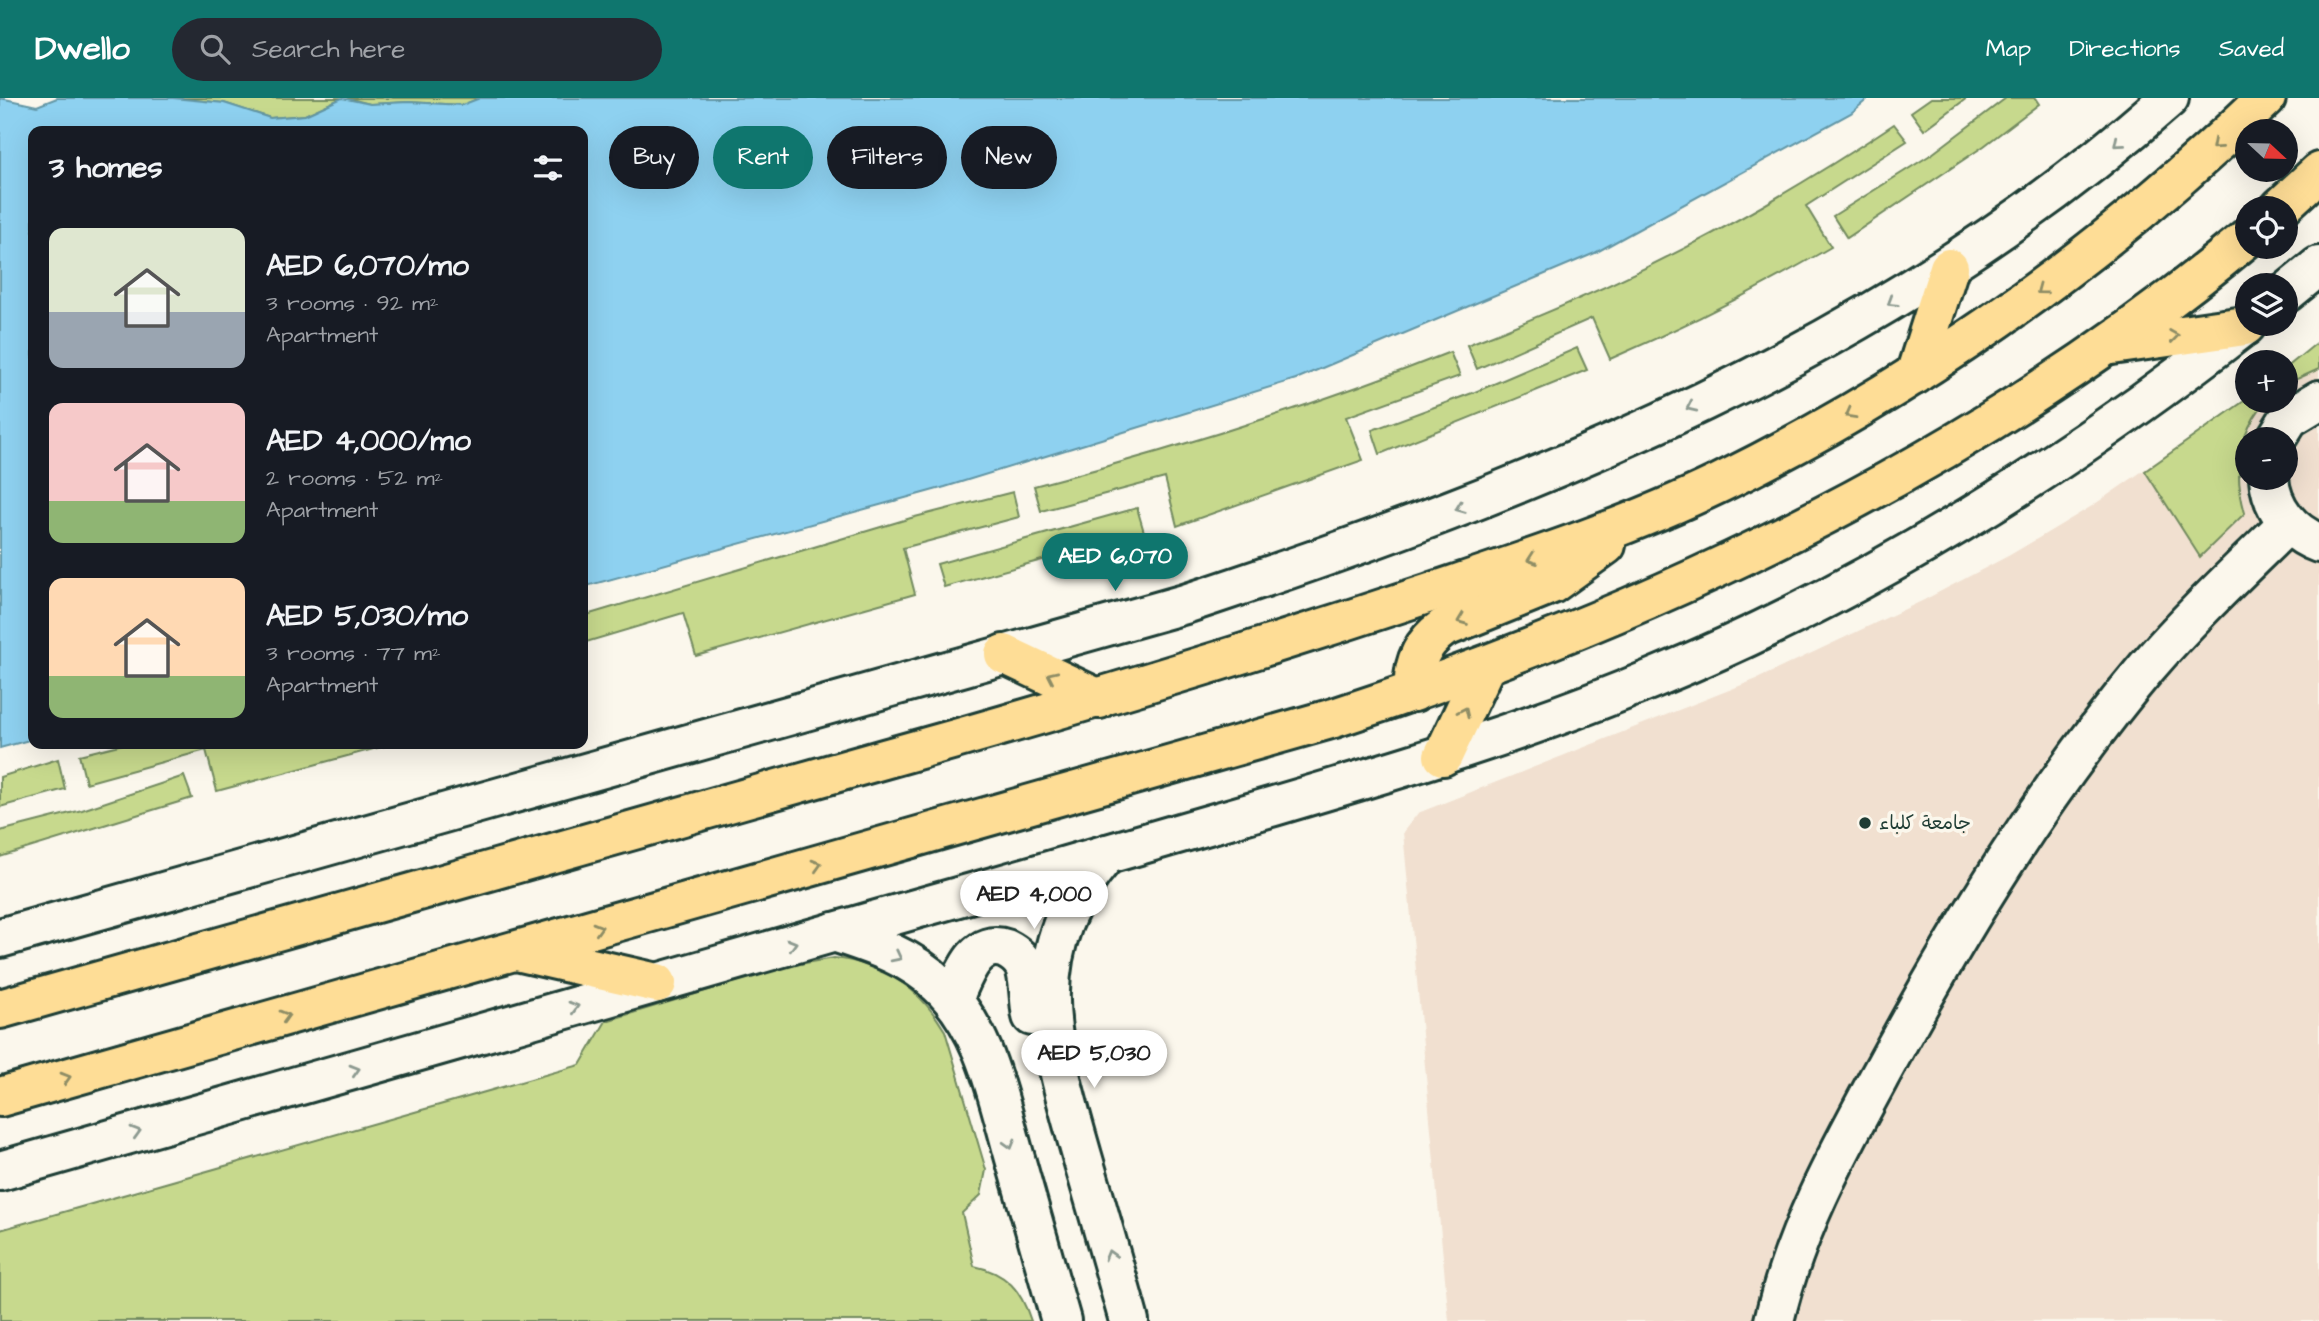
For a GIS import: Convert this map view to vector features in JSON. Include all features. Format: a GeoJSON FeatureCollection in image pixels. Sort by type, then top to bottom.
{"type":"FeatureCollection","features":[{"type":"Feature","properties":{"kind":"highway"},"geometry":{"type":"LineString","coordinates":[[0,1009],[1099,699],[1532,560],[1624,525],[1715,485],[1791,447],[1915,375],[2034,296],[2171,185],[2266,98]]}},
{"type":"Feature","properties":{"kind":"highway"},"geometry":{"type":"LineString","coordinates":[[2293,196],[2319,172]]}},
{"type":"Feature","properties":{"kind":"highway"},"geometry":{"type":"LineString","coordinates":[[0,1097],[1321,722],[1485,667],[1631,609],[1822,517],[2006,412],[2107,346],[2181,293],[2235,248]]}},
{"type":"Feature","properties":{"kind":"highway"},"geometry":{"type":"LineString","coordinates":[[1915,375],[1949,268]]}},
{"type":"Feature","properties":{"kind":"highway"},"geometry":{"type":"LineString","coordinates":[[2107,346],[2235,327]]}},
{"type":"Feature","properties":{"kind":"highway"},"geometry":{"type":"LineString","coordinates":[[1414,692],[1416,662],[1431,636],[1443,628],[1552,584],[1591,558],[1624,525]]}},
{"type":"Feature","properties":{"kind":"highway"},"geometry":{"type":"LineString","coordinates":[[1004,654],[1099,699]]}},
{"type":"Feature","properties":{"kind":"highway"},"geometry":{"type":"LineString","coordinates":[[1443,756],[1485,667]]}},
{"type":"Feature","properties":{"kind":"highway"},"geometry":{"type":"LineString","coordinates":[[516,951],[657,983]]}},
{"type":"Feature","properties":{"kind":"street"},"geometry":{"type":"LineString","coordinates":[[0,938],[1185,604],[1338,553],[1470,504],[1601,449],[1808,351],[1949,268],[2080,174],[2169,98]]}},
{"type":"Feature","properties":{"kind":"street"},"geometry":{"type":"LineString","coordinates":[[2298,283],[2319,266]]}},
{"type":"Feature","properties":{"kind":"street"},"geometry":{"type":"LineString","coordinates":[[0,1171],[1107,855],[1443,756],[1551,719],[1658,677],[1762,631],[1864,579],[1964,522],[2060,461],[2155,395],[2235,333]]}},
{"type":"Feature","properties":{"kind":"street"},"geometry":{"type":"LineString","coordinates":[[2284,427],[2290,418],[2319,400]]}},
{"type":"Feature","properties":{"kind":"street"},"geometry":{"type":"LineString","coordinates":[[1774,1321],[1786,1274],[1824,1180],[1936,973],[1987,887],[2044,803],[2148,666],[2303,533],[2277,508],[2272,490]]}},
{"type":"Feature","properties":{"kind":"street"},"geometry":{"type":"LineString","coordinates":[[1107,855],[1073,897],[1054,948],[1049,975],[1050,1011],[1061,1081],[1129,1321]]}},
{"type":"Feature","properties":{"kind":"street"},"geometry":{"type":"LineString","coordinates":[[834,932],[873,945],[916,966],[953,999],[974,1031],[988,1066],[1061,1321]]}},
{"type":"Feature","properties":{"kind":"street"},"geometry":{"type":"LineString","coordinates":[[953,999],[972,959],[980,952],[1000,947],[1019,957],[1024,966],[1036,1031],[1061,1081]]}},
{"type":"Feature","properties":{"kind":"shaded area","name":"جامعة كلباء"},"geometry":{"type":"Polygon","coordinates":[[[2319,341],[2319,1321],[1449,1321],[1403,832],[1418,813],[1757,679],[1924,600],[2010,555],[2092,506],[2235,407],[2235,413],[2298,413],[2298,358],[2319,341]]]}},
{"type":"Feature","properties":{"kind":"green space"},"geometry":{"type":"Polygon","coordinates":[[[173,98],[342,98],[305,115],[270,118],[224,103],[173,98]]]}},
{"type":"Feature","properties":{"kind":"green space"},"geometry":{"type":"Polygon","coordinates":[[[347,98],[480,98],[463,105],[408,102],[370,104],[347,98]]]}},
{"type":"Feature","properties":{"kind":"green space"},"geometry":{"type":"Polygon","coordinates":[[[1931,98],[1967,98],[1924,130],[1911,112],[1931,98]]]}},
{"type":"Feature","properties":{"kind":"green space"},"geometry":{"type":"Polygon","coordinates":[[[2006,98],[2035,98],[2039,104],[1984,146],[1847,238],[1833,216],[1932,154],[2006,98]]]}},
{"type":"Feature","properties":{"kind":"green space"},"geometry":{"type":"Polygon","coordinates":[[[1894,124],[1907,141],[1806,206],[1831,247],[1722,306],[1610,359],[1592,318],[1477,369],[1467,345],[1581,298],[1687,247],[1790,190],[1894,124]]]}},
{"type":"Feature","properties":{"kind":"green space"},"geometry":{"type":"Polygon","coordinates":[[[2319,341],[2319,369],[2298,379],[2298,358],[2319,341]]]}},
{"type":"Feature","properties":{"kind":"green space"},"geometry":{"type":"Polygon","coordinates":[[[1577,348],[1587,370],[1380,454],[1372,430],[1475,392],[1577,348]]]}},
{"type":"Feature","properties":{"kind":"green space"},"geometry":{"type":"Polygon","coordinates":[[[1450,352],[1460,376],[1346,417],[1363,460],[1177,526],[1165,478],[1041,511],[1034,486],[1244,425],[1348,391],[1450,352]]]}},
{"type":"Feature","properties":{"kind":"green space"},"geometry":{"type":"Polygon","coordinates":[[[2235,407],[2235,413],[2258,413],[2249,427],[2235,427],[2235,490],[2240,490],[2245,513],[2200,557],[2145,471],[2235,407]]]}},
{"type":"Feature","properties":{"kind":"green space"},"geometry":{"type":"Polygon","coordinates":[[[1013,492],[1019,517],[903,548],[915,594],[696,656],[683,613],[588,642],[588,615],[911,518],[1013,492]]]}},
{"type":"Feature","properties":{"kind":"green space"},"geometry":{"type":"Polygon","coordinates":[[[1137,508],[1144,532],[944,587],[937,564],[1137,508]]]}},
{"type":"Feature","properties":{"kind":"green space"},"geometry":{"type":"Polygon","coordinates":[[[103,749],[373,749],[217,791],[206,750],[86,783],[79,755],[103,749]]]}},
{"type":"Feature","properties":{"kind":"green space"},"geometry":{"type":"Polygon","coordinates":[[[58,759],[65,789],[0,807],[0,777],[58,759]]]}},
{"type":"Feature","properties":{"kind":"green space"},"geometry":{"type":"Polygon","coordinates":[[[184,776],[192,798],[0,857],[0,831],[82,810],[184,776]]]}},
{"type":"Feature","properties":{"kind":"green space"},"geometry":{"type":"Polygon","coordinates":[[[834,958],[869,966],[898,980],[924,1002],[945,1031],[986,1170],[981,1195],[962,1213],[974,1266],[995,1273],[1011,1284],[1023,1300],[1031,1321],[0,1321],[0,1230],[580,1065],[606,1021],[788,966],[834,958]]]}},
{"type":"Feature","properties":{"kind":"water"},"geometry":{"type":"Polygon","coordinates":[[[0,98],[37,106],[57,98],[173,98],[224,103],[270,118],[305,115],[342,98],[370,104],[408,102],[462,105],[480,98],[1869,98],[1851,113],[1595,253],[1296,379],[945,487],[588,586],[588,126],[28,126],[28,740],[0,748],[0,98]]]}},
{"type":"Feature","properties":{"kind":"place","name":"جامعة كلباء"},"geometry":{"type":"Point","coordinates":[1865,823]}}]}
